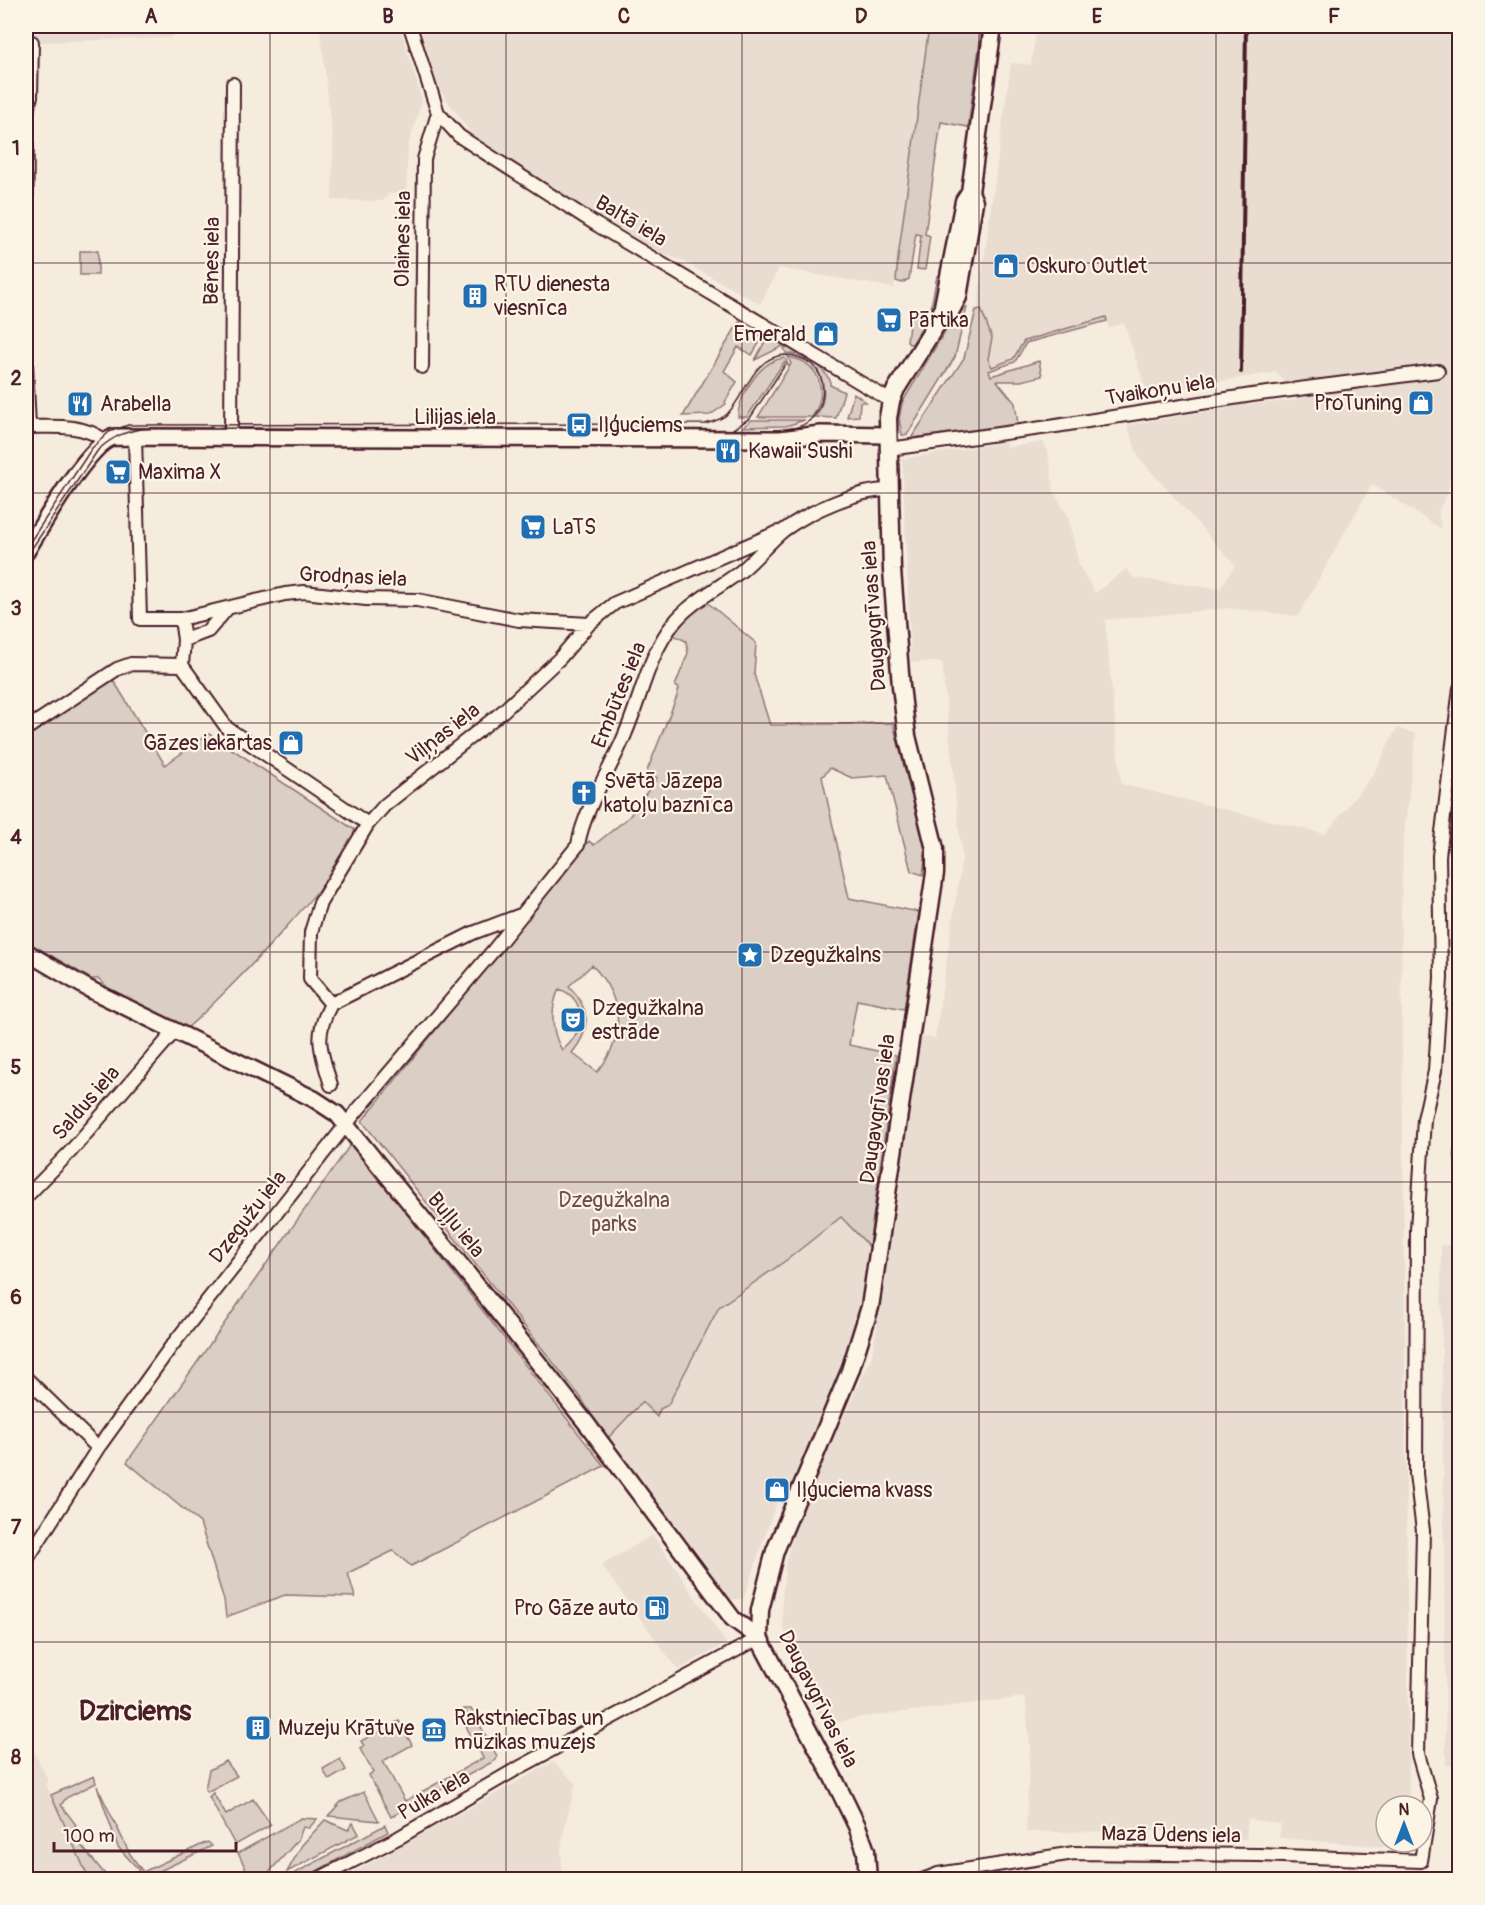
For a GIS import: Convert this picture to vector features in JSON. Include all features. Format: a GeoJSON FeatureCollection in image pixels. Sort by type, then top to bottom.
{"type":"FeatureCollection","features":[{"type":"Feature","properties":{"kind":"main road","name":"Daugavgrīvas iela"},"geometry":{"type":"LineString","coordinates":[[868,1880],[866,1851],[856,1827],[837,1785],[759,1638],[760,1610],[775,1551],[850,1371],[870,1307],[935,873],[935,849],[907,736],[903,707],[888,442],[891,401],[941,317],[951,310],[963,276],[974,202],[970,192],[993,26]]}},
{"type":"Feature","properties":{"kind":"street","name":"Baltā iela"},"geometry":{"type":"LineString","coordinates":[[410,26],[438,113],[459,136],[891,401]]}},
{"type":"Feature","properties":{"kind":"street"},"geometry":{"type":"LineString","coordinates":[[26,281],[27,112],[31,96],[32,42]]}},
{"type":"Feature","properties":{"kind":"street","name":"Bēnes iela"},"geometry":{"type":"LineString","coordinates":[[231,438],[233,84]]}},
{"type":"Feature","properties":{"kind":"street","name":"Olaines iela"},"geometry":{"type":"LineString","coordinates":[[422,367],[424,159],[438,113]]}},
{"type":"Feature","properties":{"kind":"street"},"geometry":{"type":"LineString","coordinates":[[26,363],[27,427],[80,428],[91,430],[104,440],[88,458],[26,552]]}},
{"type":"Feature","properties":{"kind":"street","name":"Tvaikoņu iela"},"geometry":{"type":"LineString","coordinates":[[888,442],[1036,429],[1252,395],[1437,371]]}},
{"type":"Feature","properties":{"kind":"street","name":"Lilijas iela"},"geometry":{"type":"LineString","coordinates":[[104,440],[135,437],[780,439],[821,434],[888,442]]}},
{"type":"Feature","properties":{"kind":"street","name":"Grodņas iela"},"geometry":{"type":"LineString","coordinates":[[135,437],[140,619],[181,620],[285,594],[304,592],[366,599],[417,600],[519,620],[589,624]]}},
{"type":"Feature","properties":{"kind":"street","name":"Embūtes iela"},"geometry":{"type":"LineString","coordinates":[[524,914],[578,845],[579,835],[626,733],[661,641],[672,625],[682,614],[742,570],[785,530],[847,497],[869,490],[889,490]]}},
{"type":"Feature","properties":{"kind":"street","name":"Viļņas iela"},"geometry":{"type":"LineString","coordinates":[[331,1004],[310,979],[311,932],[320,903],[368,824],[403,790],[502,712],[560,658],[589,624],[615,603],[785,530]]}},
{"type":"Feature","properties":{"kind":"street"},"geometry":{"type":"LineString","coordinates":[[184,640],[208,631],[226,610]]}},
{"type":"Feature","properties":{"kind":"street"},"geometry":{"type":"LineString","coordinates":[[181,620],[184,640],[182,665],[227,728],[368,824]]}},
{"type":"Feature","properties":{"kind":"street"},"geometry":{"type":"LineString","coordinates":[[26,729],[117,669],[131,664],[182,665]]}},
{"type":"Feature","properties":{"kind":"street","name":"Mazā Ūdens iela"},"geometry":{"type":"LineString","coordinates":[[922,1880],[938,1874],[1074,1853],[1259,1855],[1421,1861],[1431,1799],[1418,1754],[1423,1531],[1416,1474],[1417,1230],[1425,1119],[1435,1071],[1441,978],[1439,856],[1460,688]]}},
{"type":"Feature","properties":{"kind":"street"},"geometry":{"type":"LineString","coordinates":[[331,1085],[320,1046],[319,1033],[331,1004],[368,988],[473,933],[524,914]]}},
{"type":"Feature","properties":{"kind":"street","name":"Dzegužu iela"},"geometry":{"type":"LineString","coordinates":[[26,1561],[98,1448],[170,1348],[346,1124],[524,914]]}},
{"type":"Feature","properties":{"kind":"street","name":"Buļļu iela"},"geometry":{"type":"LineString","coordinates":[[26,952],[89,988],[174,1032],[314,1099],[337,1114],[572,1406],[733,1619],[759,1638]]}},
{"type":"Feature","properties":{"kind":"street","name":"Saldus iela"},"geometry":{"type":"LineString","coordinates":[[26,1197],[70,1152],[174,1032]]}},
{"type":"Feature","properties":{"kind":"street"},"geometry":{"type":"LineString","coordinates":[[26,1378],[98,1448]]}},
{"type":"Feature","properties":{"kind":"street","name":"Pulka iela"},"geometry":{"type":"LineString","coordinates":[[316,1880],[398,1838],[513,1771],[759,1638]]}},
{"type":"Feature","properties":{"kind":"shaded area"},"geometry":{"type":"Polygon","coordinates":[[[26,26],[184,26],[170,38],[26,42],[26,26]]]}},
{"type":"Feature","properties":{"kind":"shaded area"},"geometry":{"type":"Polygon","coordinates":[[[320,26],[400,26],[422,101],[408,146],[406,194],[389,193],[383,201],[332,200],[333,142],[320,26]]]}},
{"type":"Feature","properties":{"kind":"shaded area"},"geometry":{"type":"Polygon","coordinates":[[[420,26],[929,26],[894,288],[779,268],[760,304],[681,260],[662,254],[503,158],[469,131],[439,89],[420,26]]]}},
{"type":"Feature","properties":{"kind":"shaded area"},"geometry":{"type":"Polygon","coordinates":[[[1037,26],[1459,26],[1460,433],[1447,495],[1438,510],[1441,529],[1372,484],[1298,616],[1229,608],[1105,620],[1121,784],[1325,834],[1373,775],[1397,728],[1416,734],[1403,844],[1401,915],[1409,1794],[1374,1794],[1374,1846],[1279,1838],[1281,1824],[1248,1819],[1246,1839],[1175,1831],[1026,1832],[1030,1746],[1025,1697],[855,1718],[826,1726],[803,1683],[783,1627],[782,1601],[786,1561],[797,1520],[872,1356],[900,1186],[919,1036],[935,1038],[962,858],[942,662],[911,662],[902,459],[1005,442],[1007,447],[1043,442],[1048,452],[1054,492],[1068,516],[1079,565],[1095,593],[1126,569],[1134,578],[1220,589],[1235,565],[1139,458],[1127,425],[1244,405],[1297,400],[1277,372],[1147,393],[1124,323],[1109,328],[1107,321],[1026,343],[1015,362],[989,371],[985,361],[989,337],[978,309],[978,302],[1011,63],[1031,65],[1037,26]]]}},
{"type":"Feature","properties":{"kind":"shaded area"},"geometry":{"type":"Polygon","coordinates":[[[1459,809],[1459,1196],[1454,1151],[1456,1136],[1454,1120],[1458,1117],[1457,842],[1459,809]]]}},
{"type":"Feature","properties":{"kind":"shaded area"},"geometry":{"type":"Polygon","coordinates":[[[841,1216],[869,1246],[856,1331],[786,1504],[778,1502],[775,1506],[744,1598],[730,1600],[608,1438],[642,1402],[658,1416],[660,1409],[684,1377],[719,1307],[788,1259],[841,1216]]]}},
{"type":"Feature","properties":{"kind":"shaded area"},"geometry":{"type":"Polygon","coordinates":[[[1441,1245],[1460,1245],[1459,1765],[1446,1765],[1441,1245]]]}},
{"type":"Feature","properties":{"kind":"shaded area"},"geometry":{"type":"Polygon","coordinates":[[[653,1535],[726,1643],[678,1670],[601,1565],[653,1535]]]}},
{"type":"Feature","properties":{"kind":"shaded area"},"geometry":{"type":"Polygon","coordinates":[[[34,1751],[48,1780],[46,1784],[89,1879],[26,1880],[26,1754],[34,1751]]]}},
{"type":"Feature","properties":{"kind":"shaded area"},"geometry":{"type":"Polygon","coordinates":[[[553,1762],[576,1783],[564,1829],[561,1851],[563,1879],[341,1879],[553,1762]]]}},
{"type":"Feature","properties":{"kind":"shaded area"},"geometry":{"type":"Polygon","coordinates":[[[1013,1869],[1012,1879],[957,1879],[1013,1869]]]}},
{"type":"Feature","properties":{"kind":"shaded area"},"geometry":{"type":"Polygon","coordinates":[[[1129,1872],[1298,1876],[1298,1879],[1129,1880],[1129,1872]]]}},
{"type":"Feature","properties":{"kind":"green space"},"geometry":{"type":"Polygon","coordinates":[[[929,26],[982,26],[968,127],[941,122],[925,234],[930,236],[925,270],[917,269],[921,235],[916,234],[909,279],[902,283],[896,281],[898,258],[929,26]]]}},
{"type":"Feature","properties":{"kind":"green space"},"geometry":{"type":"Polygon","coordinates":[[[80,251],[98,251],[98,275],[80,275],[80,251]]]}},
{"type":"Feature","properties":{"kind":"green space"},"geometry":{"type":"Polygon","coordinates":[[[937,276],[946,277],[942,296],[912,344],[909,344],[907,341],[911,309],[930,312],[937,276]]]}},
{"type":"Feature","properties":{"kind":"green space"},"geometry":{"type":"Polygon","coordinates":[[[967,307],[955,357],[907,435],[902,435],[899,419],[902,403],[957,311],[967,307]]]}},
{"type":"Feature","properties":{"kind":"green space"},"geometry":{"type":"Polygon","coordinates":[[[981,309],[992,338],[988,359],[992,367],[1013,359],[1024,341],[1106,317],[1107,321],[1026,343],[1015,362],[989,371],[991,376],[1039,361],[1042,376],[1021,381],[997,381],[1015,403],[1018,424],[913,438],[964,358],[976,310],[981,309]]]}},
{"type":"Feature","properties":{"kind":"green space"},"geometry":{"type":"Polygon","coordinates":[[[739,322],[763,337],[752,355],[738,347],[724,371],[737,382],[726,404],[710,415],[683,416],[739,322]]]}},
{"type":"Feature","properties":{"kind":"green space"},"geometry":{"type":"Polygon","coordinates":[[[767,338],[785,345],[755,360],[767,338]]]}},
{"type":"Feature","properties":{"kind":"green space"},"geometry":{"type":"Polygon","coordinates":[[[788,347],[819,365],[830,380],[830,385],[844,392],[836,418],[816,417],[823,396],[820,376],[808,360],[786,353],[784,348],[788,347]]]}},
{"type":"Feature","properties":{"kind":"green space"},"geometry":{"type":"Polygon","coordinates":[[[788,357],[808,365],[815,372],[821,389],[817,408],[812,417],[758,417],[791,364],[788,357]]]}},
{"type":"Feature","properties":{"kind":"green space"},"geometry":{"type":"Polygon","coordinates":[[[785,358],[788,365],[784,362],[747,417],[738,417],[742,399],[752,380],[768,365],[785,358]]]}},
{"type":"Feature","properties":{"kind":"green space"},"geometry":{"type":"Polygon","coordinates":[[[854,393],[866,402],[860,402],[859,416],[847,417],[854,393]]]}},
{"type":"Feature","properties":{"kind":"green space"},"geometry":{"type":"Polygon","coordinates":[[[752,420],[805,420],[786,426],[743,427],[752,420]]]}},
{"type":"Feature","properties":{"kind":"green space","name":"Dzegužkalna parks"},"geometry":{"type":"Polygon","coordinates":[[[707,602],[756,643],[754,674],[770,725],[893,723],[926,852],[923,875],[911,871],[887,775],[852,778],[830,768],[822,777],[849,898],[919,912],[904,1009],[857,1000],[849,1045],[896,1055],[869,1246],[841,1217],[788,1259],[719,1307],[668,1405],[660,1409],[657,1417],[642,1402],[608,1438],[579,1395],[362,1121],[589,841],[594,845],[629,817],[657,778],[647,771],[677,696],[679,688],[675,686],[688,653],[686,641],[671,634],[690,614],[707,602]],[[592,965],[569,986],[581,1002],[586,1019],[583,1036],[572,1053],[597,1072],[607,1059],[613,1045],[617,1031],[617,1018],[610,991],[592,965]],[[559,989],[554,1004],[553,1020],[558,1043],[562,1050],[575,1036],[580,1018],[575,1001],[569,994],[559,989]]]}},
{"type":"Feature","properties":{"kind":"green space"},"geometry":{"type":"Polygon","coordinates":[[[112,678],[165,765],[209,734],[355,830],[349,846],[333,871],[310,900],[253,963],[187,1028],[108,988],[99,979],[91,979],[26,941],[26,738],[112,678]]]}},
{"type":"Feature","properties":{"kind":"green space"},"geometry":{"type":"Polygon","coordinates":[[[350,1145],[358,1151],[604,1466],[411,1566],[393,1551],[348,1573],[355,1597],[285,1595],[226,1617],[224,1600],[200,1523],[127,1462],[350,1145]]]}},
{"type":"Feature","properties":{"kind":"green space"},"geometry":{"type":"Polygon","coordinates":[[[463,1709],[471,1709],[497,1756],[496,1760],[391,1817],[369,1775],[373,1772],[360,1749],[364,1746],[361,1741],[399,1721],[412,1745],[383,1761],[405,1801],[483,1758],[461,1717],[467,1714],[463,1709]]]}},
{"type":"Feature","properties":{"kind":"green space"},"geometry":{"type":"Polygon","coordinates":[[[340,1759],[346,1770],[329,1780],[323,1769],[340,1759]]]}},
{"type":"Feature","properties":{"kind":"green space"},"geometry":{"type":"Polygon","coordinates":[[[226,1761],[237,1776],[207,1792],[205,1789],[209,1770],[226,1761]]]}},
{"type":"Feature","properties":{"kind":"green space"},"geometry":{"type":"Polygon","coordinates":[[[94,1776],[96,1783],[66,1798],[61,1805],[76,1825],[70,1832],[109,1879],[89,1879],[51,1795],[94,1776]]]}},
{"type":"Feature","properties":{"kind":"green space"},"geometry":{"type":"Polygon","coordinates":[[[97,1786],[130,1854],[143,1872],[205,1843],[208,1842],[212,1846],[143,1879],[134,1879],[132,1876],[139,1870],[118,1847],[97,1786]]]}},
{"type":"Feature","properties":{"kind":"green space"},"geometry":{"type":"Polygon","coordinates":[[[364,1792],[379,1821],[328,1816],[341,1802],[364,1792]]]}},
{"type":"Feature","properties":{"kind":"green space"},"geometry":{"type":"Polygon","coordinates":[[[213,1793],[226,1815],[253,1799],[271,1825],[235,1845],[209,1797],[213,1793]]]}},
{"type":"Feature","properties":{"kind":"green space"},"geometry":{"type":"Polygon","coordinates":[[[301,1818],[317,1819],[309,1828],[303,1827],[298,1840],[263,1879],[251,1879],[238,1853],[301,1818]]]}},
{"type":"Feature","properties":{"kind":"green space"},"geometry":{"type":"Polygon","coordinates":[[[325,1820],[348,1830],[353,1823],[359,1834],[287,1872],[302,1845],[325,1820]]]}},
{"type":"Feature","properties":{"kind":"green space"},"geometry":{"type":"Polygon","coordinates":[[[385,1825],[388,1832],[302,1879],[284,1879],[385,1825]]]}},
{"type":"Feature","properties":{"kind":"tram line"},"geometry":{"type":"LineString","coordinates":[[26,548],[92,448],[109,432],[128,425],[705,424],[727,414],[758,369],[774,357],[789,355],[805,360],[816,370],[822,384],[822,401],[815,415],[798,427],[778,430],[150,428],[135,430],[116,437],[98,450],[26,557]]}},
{"type":"Feature","properties":{"kind":"tram line"},"geometry":{"type":"LineString","coordinates":[[733,429],[750,418],[785,365]]}},
{"type":"Feature","properties":{"kind":"railway"},"geometry":{"type":"LineString","coordinates":[[1241,372],[1246,26]]}},
{"type":"Feature","properties":{"kind":"place","name":"Oskuro Outlet"},"geometry":{"type":"Point","coordinates":[1006,266]}},
{"type":"Feature","properties":{"kind":"place","name":"RTU dienesta viesnīca"},"geometry":{"type":"Point","coordinates":[475,296]}},
{"type":"Feature","properties":{"kind":"place","name":"Pārtika"},"geometry":{"type":"Point","coordinates":[889,320]}},
{"type":"Feature","properties":{"kind":"place","name":"Emerald"},"geometry":{"type":"Point","coordinates":[826,334]}},
{"type":"Feature","properties":{"kind":"place","name":"ProTuning"},"geometry":{"type":"Point","coordinates":[1421,403]}},
{"type":"Feature","properties":{"kind":"place","name":"Arabella"},"geometry":{"type":"Point","coordinates":[80,404]}},
{"type":"Feature","properties":{"kind":"place","name":"Iļģuciems"},"geometry":{"type":"Point","coordinates":[579,425]}},
{"type":"Feature","properties":{"kind":"place","name":"Kawaii Sushi"},"geometry":{"type":"Point","coordinates":[728,451]}},
{"type":"Feature","properties":{"kind":"place","name":"Maxima X"},"geometry":{"type":"Point","coordinates":[118,472]}},
{"type":"Feature","properties":{"kind":"place","name":"LaTS"},"geometry":{"type":"Point","coordinates":[533,527]}},
{"type":"Feature","properties":{"kind":"place","name":"Gāzes iekārtas"},"geometry":{"type":"Point","coordinates":[291,743]}},
{"type":"Feature","properties":{"kind":"place","name":"Svētā Jāzepa katoļu baznīca"},"geometry":{"type":"Point","coordinates":[584,793]}},
{"type":"Feature","properties":{"kind":"place","name":"Dzegužkalns"},"geometry":{"type":"Point","coordinates":[750,955]}},
{"type":"Feature","properties":{"kind":"place","name":"Dzegužkalna estrāde"},"geometry":{"type":"Point","coordinates":[573,1020]}},
{"type":"Feature","properties":{"kind":"place","name":"Iļģuciema kvass"},"geometry":{"type":"Point","coordinates":[777,1490]}},
{"type":"Feature","properties":{"kind":"place","name":"Pro Gāze auto"},"geometry":{"type":"Point","coordinates":[657,1608]}},
{"type":"Feature","properties":{"kind":"place","name":"Muzeju Krātuve"},"geometry":{"type":"Point","coordinates":[258,1728]}},
{"type":"Feature","properties":{"kind":"place","name":"Rakstniecības un mūzikas muzejs"},"geometry":{"type":"Point","coordinates":[434,1730]}},
{"type":"Feature","properties":{"kind":"district","name":"Dzirciems"},"geometry":{"type":"Point","coordinates":[135,1711]}}]}
